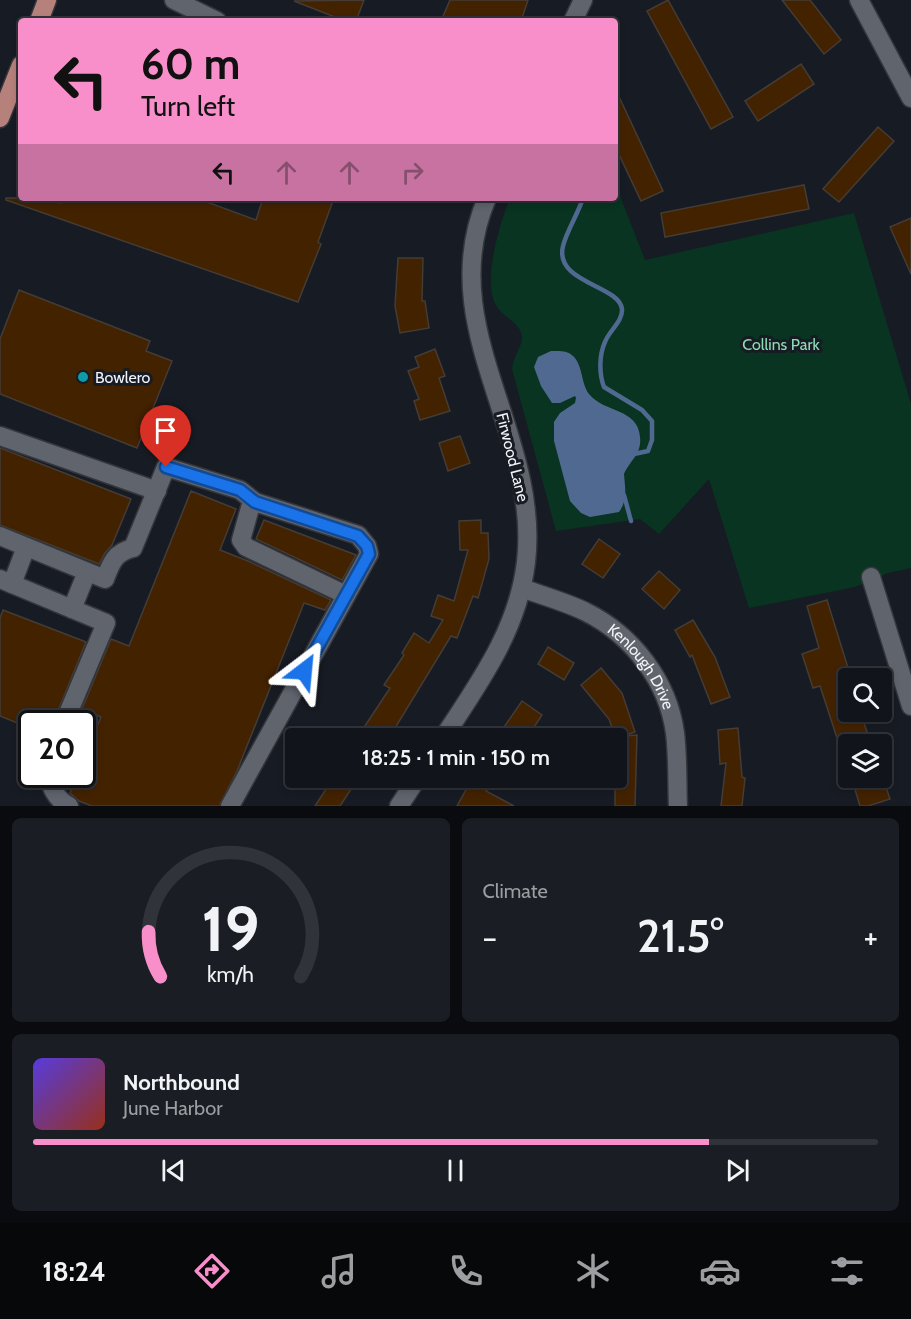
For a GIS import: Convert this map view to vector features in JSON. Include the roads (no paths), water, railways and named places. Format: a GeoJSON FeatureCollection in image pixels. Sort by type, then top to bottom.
{"type":"FeatureCollection","features":[{"type":"Feature","properties":{"kind":"main road"},"geometry":{"type":"LineString","coordinates":[[40,18],[47,0]]}},
{"type":"Feature","properties":{"kind":"main road"},"geometry":{"type":"LineString","coordinates":[[0,118],[18,73]]}},
{"type":"Feature","properties":{"kind":"street"},"geometry":{"type":"LineString","coordinates":[[174,0],[211,18]]}},
{"type":"Feature","properties":{"kind":"street"},"geometry":{"type":"LineString","coordinates":[[574,18],[583,0]]}},
{"type":"Feature","properties":{"kind":"street"},"geometry":{"type":"LineString","coordinates":[[859,0],[911,98]]}},
{"type":"Feature","properties":{"kind":"street","name":"Firwood Lane"},"geometry":{"type":"LineString","coordinates":[[449,728],[499,650],[513,617],[522,588],[527,544],[524,492],[516,458],[477,331],[470,286],[471,257],[476,228],[486,201]]}},
{"type":"Feature","properties":{"kind":"street"},"geometry":{"type":"LineString","coordinates":[[0,436],[157,491]]}},
{"type":"Feature","properties":{"kind":"street"},"geometry":{"type":"LineString","coordinates":[[0,536],[105,579],[113,558],[123,550],[133,548],[166,467],[240,490],[255,502],[358,536],[367,546],[369,554],[230,806]]}},
{"type":"Feature","properties":{"kind":"street"},"geometry":{"type":"LineString","coordinates":[[255,502],[250,508],[241,540],[246,547],[346,594]]}},
{"type":"Feature","properties":{"kind":"street"},"geometry":{"type":"LineString","coordinates":[[26,547],[6,581],[106,623],[69,710]]}},
{"type":"Feature","properties":{"kind":"street"},"geometry":{"type":"LineString","coordinates":[[72,609],[87,572]]}},
{"type":"Feature","properties":{"kind":"street"},"geometry":{"type":"LineString","coordinates":[[871,577],[911,706]]}},
{"type":"Feature","properties":{"kind":"street","name":"Kenlough Drive"},"geometry":{"type":"LineString","coordinates":[[522,588],[587,612],[610,626],[631,644],[651,668],[672,718],[676,745],[678,806]]}},
{"type":"Feature","properties":{"kind":"street"},"geometry":{"type":"LineString","coordinates":[[52,788],[61,801],[69,806]]}},
{"type":"Feature","properties":{"kind":"street"},"geometry":{"type":"LineString","coordinates":[[399,806],[411,788]]}},
{"type":"Feature","properties":{"kind":"water"},"geometry":{"type":"Polygon","coordinates":[[[551,351],[571,354],[579,364],[589,394],[603,405],[627,416],[638,428],[639,448],[624,474],[625,498],[619,512],[590,517],[581,513],[570,501],[554,441],[554,422],[560,413],[575,403],[576,398],[575,396],[560,403],[552,403],[541,386],[534,367],[538,357],[551,351]]]}},
{"type":"Feature","properties":{"kind":"waterway"},"geometry":{"type":"LineString","coordinates":[[582,201],[563,246],[563,258],[568,268],[577,276],[610,294],[618,301],[622,309],[620,318],[603,347],[601,370],[604,387],[642,410],[652,421],[652,440],[648,451],[634,454]]}},
{"type":"Feature","properties":{"kind":"waterway"},"geometry":{"type":"LineString","coordinates":[[624,495],[631,521]]}},
{"type":"Feature","properties":{"kind":"place","name":"Bowlero"},"geometry":{"type":"Point","coordinates":[83,377]}},
{"type":"Feature","properties":{"kind":"park label","name":"Collins Park"},"geometry":{"type":"Point","coordinates":[781,344]}}]}
